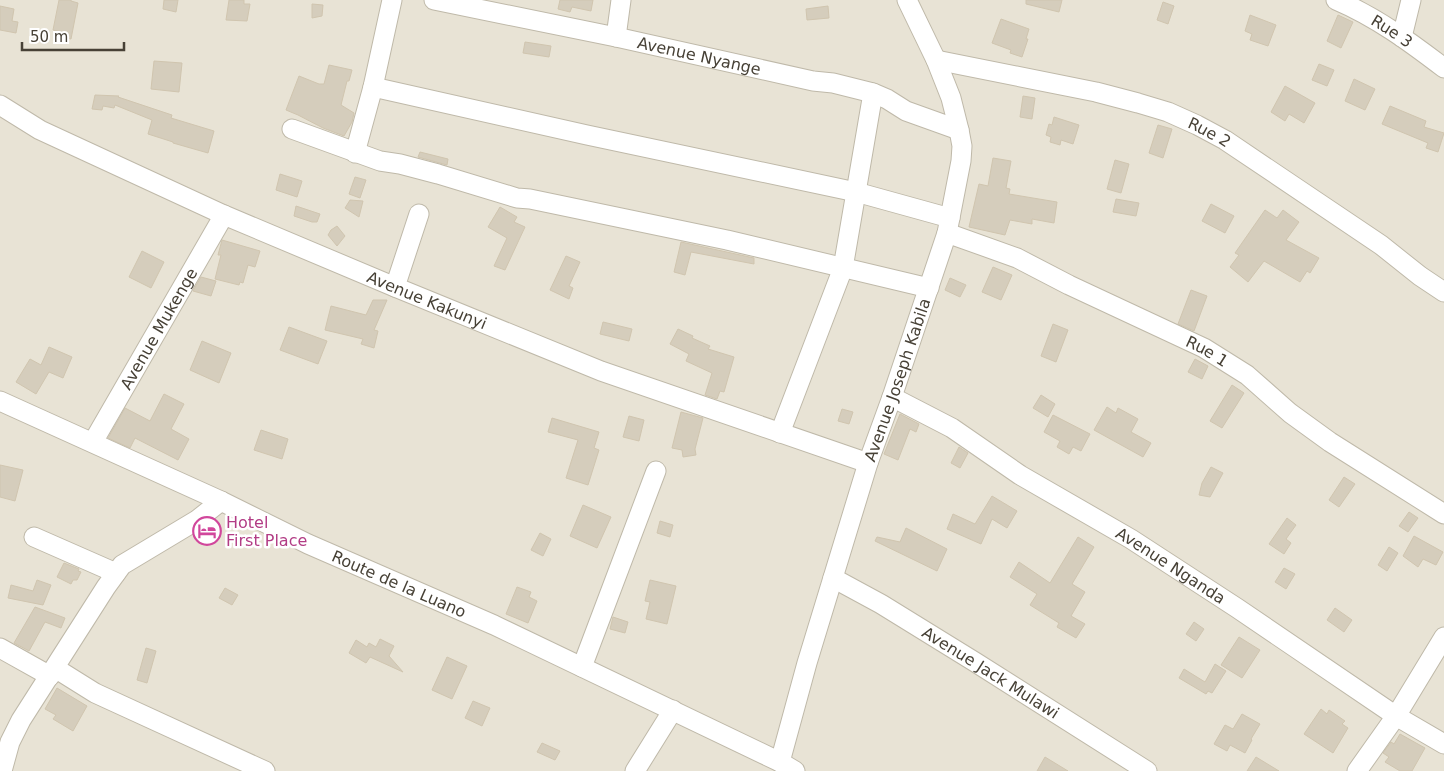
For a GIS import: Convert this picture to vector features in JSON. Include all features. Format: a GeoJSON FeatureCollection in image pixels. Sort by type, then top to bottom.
{"type":"FeatureCollection","features":[{"type":"Feature","properties":{"kind":"street"},"geometry":{"type":"LineString","coordinates":[[355,153],[373,87],[392,0]]}},
{"type":"Feature","properties":{"kind":"street","name":"Avenue Nyange"},"geometry":{"type":"LineString","coordinates":[[434,0],[616,37],[813,81],[833,83],[873,93],[906,110],[959,130]]}},
{"type":"Feature","properties":{"kind":"street"},"geometry":{"type":"LineString","coordinates":[[616,37],[621,0]]}},
{"type":"Feature","properties":{"kind":"street","name":"Avenue Joseph Kabila"},"geometry":{"type":"LineString","coordinates":[[788,766],[800,688],[868,463],[929,288],[948,226],[961,161],[962,146],[951,98],[936,60],[907,0]]}},
{"type":"Feature","properties":{"kind":"street","name":"Rue 3"},"geometry":{"type":"LineString","coordinates":[[1336,0],[1375,19],[1444,68]]}},
{"type":"Feature","properties":{"kind":"street"},"geometry":{"type":"LineString","coordinates":[[1402,37],[1411,0]]}},
{"type":"Feature","properties":{"kind":"street","name":"Rue 2"},"geometry":{"type":"LineString","coordinates":[[936,60],[1096,92],[1168,112],[1197,125],[1225,140],[1381,245],[1420,276],[1444,292]]}},
{"type":"Feature","properties":{"kind":"street","name":"Rue 1"},"geometry":{"type":"LineString","coordinates":[[373,87],[597,138],[856,192],[948,226],[1204,348],[1247,375],[1290,413],[1330,442],[1444,514]]}},
{"type":"Feature","properties":{"kind":"street"},"geometry":{"type":"LineString","coordinates":[[780,433],[843,268],[873,93]]}},
{"type":"Feature","properties":{"kind":"street","name":"Avenue Kakunyi"},"geometry":{"type":"LineString","coordinates":[[0,105],[40,130],[224,215],[395,287],[601,371],[868,463]]}},
{"type":"Feature","properties":{"kind":"street"},"geometry":{"type":"LineString","coordinates":[[292,129],[380,161],[400,164],[517,198],[540,201],[727,240],[929,288]]}},
{"type":"Feature","properties":{"kind":"street"},"geometry":{"type":"LineString","coordinates":[[395,287],[419,214]]}},
{"type":"Feature","properties":{"kind":"street","name":"Avenue Mukenge"},"geometry":{"type":"LineString","coordinates":[[93,442],[224,215]]}},
{"type":"Feature","properties":{"kind":"street","name":"Avenue Nganda"},"geometry":{"type":"LineString","coordinates":[[892,397],[952,428],[1020,475],[1131,539],[1396,716],[1444,744]]}},
{"type":"Feature","properties":{"kind":"street","name":"Route de la Luano"},"geometry":{"type":"LineString","coordinates":[[0,400],[221,501],[308,544],[494,625],[788,766]]}},
{"type":"Feature","properties":{"kind":"street"},"geometry":{"type":"LineString","coordinates":[[582,667],[656,471]]}},
{"type":"Feature","properties":{"kind":"street"},"geometry":{"type":"LineString","coordinates":[[1,770],[10,742],[21,720],[122,565],[197,520],[221,501]]}},
{"type":"Feature","properties":{"kind":"street"},"geometry":{"type":"LineString","coordinates":[[34,538],[116,573]]}},
{"type":"Feature","properties":{"kind":"street","name":"Avenue Jack Mulawi"},"geometry":{"type":"LineString","coordinates":[[832,578],[881,604],[1147,771]]}},
{"type":"Feature","properties":{"kind":"street"},"geometry":{"type":"LineString","coordinates":[[1357,771],[1396,716],[1444,637]]}},
{"type":"Feature","properties":{"kind":"street"},"geometry":{"type":"LineString","coordinates":[[0,648],[265,771]]}},
{"type":"Feature","properties":{"kind":"street"},"geometry":{"type":"LineString","coordinates":[[635,771],[672,710]]}},
{"type":"Feature","properties":{"kind":"shaded area"},"geometry":{"type":"Polygon","coordinates":[[[0,0],[1444,0],[1444,771],[0,771],[0,0]]]}},
{"type":"Feature","properties":{"kind":"building"},"geometry":{"type":"Polygon","coordinates":[[[59,0],[71,0],[78,3],[71,39],[60,37],[61,32],[53,30],[59,0]]]}},
{"type":"Feature","properties":{"kind":"building"},"geometry":{"type":"Polygon","coordinates":[[[164,0],[178,0],[176,12],[163,9],[164,0]]]}},
{"type":"Feature","properties":{"kind":"building"},"geometry":{"type":"Polygon","coordinates":[[[229,0],[244,0],[244,4],[250,4],[247,21],[226,20],[229,0]]]}},
{"type":"Feature","properties":{"kind":"building"},"geometry":{"type":"Polygon","coordinates":[[[560,0],[593,0],[591,11],[572,7],[570,12],[558,9],[560,0]]]}},
{"type":"Feature","properties":{"kind":"building"},"geometry":{"type":"Polygon","coordinates":[[[1026,0],[1062,0],[1059,12],[1026,4],[1026,0]]]}},
{"type":"Feature","properties":{"kind":"building"},"geometry":{"type":"Polygon","coordinates":[[[1163,2],[1174,6],[1168,24],[1157,20],[1163,2]]]}},
{"type":"Feature","properties":{"kind":"building"},"geometry":{"type":"Polygon","coordinates":[[[312,4],[323,5],[322,16],[312,18],[312,4]]]}},
{"type":"Feature","properties":{"kind":"building"},"geometry":{"type":"Polygon","coordinates":[[[0,6],[14,9],[12,21],[18,22],[16,33],[0,30],[0,6]]]}},
{"type":"Feature","properties":{"kind":"building"},"geometry":{"type":"Polygon","coordinates":[[[828,6],[829,18],[807,20],[806,9],[828,6]]]}},
{"type":"Feature","properties":{"kind":"building"},"geometry":{"type":"Polygon","coordinates":[[[1250,15],[1276,25],[1268,46],[1250,40],[1252,34],[1245,31],[1250,15]]]}},
{"type":"Feature","properties":{"kind":"building"},"geometry":{"type":"Polygon","coordinates":[[[1338,15],[1353,22],[1341,48],[1327,41],[1338,15]]]}},
{"type":"Feature","properties":{"kind":"building"},"geometry":{"type":"Polygon","coordinates":[[[1001,19],[1029,29],[1022,57],[1010,53],[1011,50],[992,43],[1001,19]]]}},
{"type":"Feature","properties":{"kind":"building"},"geometry":{"type":"Polygon","coordinates":[[[525,42],[551,46],[549,57],[523,53],[525,42]]]}},
{"type":"Feature","properties":{"kind":"building"},"geometry":{"type":"Polygon","coordinates":[[[154,61],[182,63],[179,92],[151,89],[154,61]]]}},
{"type":"Feature","properties":{"kind":"building"},"geometry":{"type":"Polygon","coordinates":[[[1319,64],[1334,70],[1327,86],[1312,80],[1319,64]]]}},
{"type":"Feature","properties":{"kind":"building"},"geometry":{"type":"Polygon","coordinates":[[[329,65],[352,70],[341,105],[354,113],[352,122],[344,136],[286,110],[299,76],[319,84],[324,84],[329,65]]]}},
{"type":"Feature","properties":{"kind":"building"},"geometry":{"type":"Polygon","coordinates":[[[1354,79],[1375,89],[1365,110],[1345,101],[1354,79]]]}},
{"type":"Feature","properties":{"kind":"building"},"geometry":{"type":"Polygon","coordinates":[[[1285,86],[1315,103],[1304,123],[1289,114],[1285,121],[1271,112],[1285,86]]]}},
{"type":"Feature","properties":{"kind":"building"},"geometry":{"type":"Polygon","coordinates":[[[95,95],[119,96],[172,115],[171,118],[214,131],[208,153],[148,134],[152,120],[115,105],[114,108],[103,106],[102,110],[92,109],[95,95]]]}},
{"type":"Feature","properties":{"kind":"building"},"geometry":{"type":"Polygon","coordinates":[[[1023,96],[1035,98],[1032,119],[1020,117],[1023,96]]]}},
{"type":"Feature","properties":{"kind":"building"},"geometry":{"type":"Polygon","coordinates":[[[1390,106],[1426,121],[1424,127],[1444,133],[1438,152],[1426,148],[1428,143],[1382,124],[1390,106]]]}},
{"type":"Feature","properties":{"kind":"building"},"geometry":{"type":"Polygon","coordinates":[[[1054,117],[1079,125],[1073,144],[1061,140],[1060,145],[1050,142],[1051,137],[1046,135],[1049,124],[1052,125],[1054,117]]]}},
{"type":"Feature","properties":{"kind":"building"},"geometry":{"type":"Polygon","coordinates":[[[1158,125],[1172,129],[1163,158],[1149,153],[1158,125]]]}},
{"type":"Feature","properties":{"kind":"building"},"geometry":{"type":"Polygon","coordinates":[[[420,152],[448,159],[447,165],[418,157],[420,152]]]}},
{"type":"Feature","properties":{"kind":"building"},"geometry":{"type":"Polygon","coordinates":[[[993,158],[1011,161],[1006,188],[1010,189],[1009,194],[1057,202],[1054,223],[1032,219],[1032,224],[1010,220],[1005,235],[969,227],[979,184],[988,186],[993,158]]]}},
{"type":"Feature","properties":{"kind":"building"},"geometry":{"type":"Polygon","coordinates":[[[1115,160],[1129,164],[1121,193],[1107,189],[1115,160]]]}},
{"type":"Feature","properties":{"kind":"building"},"geometry":{"type":"Polygon","coordinates":[[[280,174],[302,181],[297,197],[276,190],[280,174]]]}},
{"type":"Feature","properties":{"kind":"building"},"geometry":{"type":"Polygon","coordinates":[[[355,177],[366,180],[360,198],[349,194],[355,177]]]}},
{"type":"Feature","properties":{"kind":"building"},"geometry":{"type":"Polygon","coordinates":[[[1116,199],[1139,203],[1136,216],[1113,212],[1116,199]]]}},
{"type":"Feature","properties":{"kind":"building"},"geometry":{"type":"Polygon","coordinates":[[[350,200],[363,201],[359,217],[345,208],[350,200]]]}},
{"type":"Feature","properties":{"kind":"building"},"geometry":{"type":"Polygon","coordinates":[[[1211,204],[1234,216],[1225,233],[1202,221],[1211,204]]]}},
{"type":"Feature","properties":{"kind":"building"},"geometry":{"type":"Polygon","coordinates":[[[296,206],[320,214],[317,222],[294,216],[296,206]]]}},
{"type":"Feature","properties":{"kind":"building"},"geometry":{"type":"Polygon","coordinates":[[[500,207],[517,217],[514,222],[525,227],[505,270],[494,266],[507,238],[488,227],[500,207]]]}},
{"type":"Feature","properties":{"kind":"building"},"geometry":{"type":"Polygon","coordinates":[[[1265,210],[1277,218],[1283,210],[1299,222],[1286,240],[1319,258],[1310,273],[1307,271],[1300,282],[1264,261],[1248,282],[1230,267],[1239,255],[1235,253],[1265,210]]]}},
{"type":"Feature","properties":{"kind":"building"},"geometry":{"type":"Polygon","coordinates":[[[337,226],[345,236],[337,246],[328,235],[337,226]]]}},
{"type":"Feature","properties":{"kind":"building"},"geometry":{"type":"Polygon","coordinates":[[[222,240],[260,251],[255,267],[248,265],[243,283],[240,282],[239,285],[215,279],[221,255],[218,255],[222,240]]]}},
{"type":"Feature","properties":{"kind":"building"},"geometry":{"type":"Polygon","coordinates":[[[681,242],[754,258],[754,264],[691,252],[685,275],[674,272],[681,242]]]}},
{"type":"Feature","properties":{"kind":"building"},"geometry":{"type":"Polygon","coordinates":[[[142,251],[164,262],[151,288],[129,277],[142,251]]]}},
{"type":"Feature","properties":{"kind":"building"},"geometry":{"type":"Polygon","coordinates":[[[566,256],[580,262],[569,286],[573,288],[569,299],[550,290],[566,256]]]}},
{"type":"Feature","properties":{"kind":"building"},"geometry":{"type":"Polygon","coordinates":[[[993,267],[1012,275],[1001,300],[982,292],[993,267]]]}},
{"type":"Feature","properties":{"kind":"building"},"geometry":{"type":"Polygon","coordinates":[[[201,277],[216,281],[211,296],[193,291],[201,277]]]}},
{"type":"Feature","properties":{"kind":"building"},"geometry":{"type":"Polygon","coordinates":[[[950,278],[966,285],[960,297],[945,290],[950,278]]]}},
{"type":"Feature","properties":{"kind":"building"},"geometry":{"type":"Polygon","coordinates":[[[1191,290],[1207,296],[1194,331],[1178,324],[1191,290]]]}},
{"type":"Feature","properties":{"kind":"building"},"geometry":{"type":"Polygon","coordinates":[[[373,300],[387,300],[374,330],[378,331],[374,348],[361,344],[363,339],[325,330],[331,306],[366,315],[373,300]]]}},
{"type":"Feature","properties":{"kind":"building"},"geometry":{"type":"Polygon","coordinates":[[[603,322],[632,329],[629,341],[600,334],[603,322]]]}},
{"type":"Feature","properties":{"kind":"building"},"geometry":{"type":"Polygon","coordinates":[[[1053,324],[1068,330],[1056,362],[1041,356],[1053,324]]]}},
{"type":"Feature","properties":{"kind":"building"},"geometry":{"type":"Polygon","coordinates":[[[289,327],[327,341],[318,364],[280,350],[289,327]]]}},
{"type":"Feature","properties":{"kind":"building"},"geometry":{"type":"Polygon","coordinates":[[[678,329],[710,346],[708,349],[734,357],[724,392],[720,391],[717,399],[705,395],[712,373],[686,361],[689,354],[670,344],[678,329]]]}},
{"type":"Feature","properties":{"kind":"building"},"geometry":{"type":"Polygon","coordinates":[[[202,341],[231,353],[219,383],[190,370],[202,341]]]}},
{"type":"Feature","properties":{"kind":"building"},"geometry":{"type":"Polygon","coordinates":[[[49,347],[72,357],[63,378],[49,372],[36,394],[16,382],[30,359],[41,365],[49,347]]]}},
{"type":"Feature","properties":{"kind":"building"},"geometry":{"type":"Polygon","coordinates":[[[1195,359],[1208,366],[1202,379],[1188,372],[1195,359]]]}},
{"type":"Feature","properties":{"kind":"building"},"geometry":{"type":"Polygon","coordinates":[[[1232,385],[1244,393],[1222,428],[1210,421],[1232,385]]]}},
{"type":"Feature","properties":{"kind":"building"},"geometry":{"type":"Polygon","coordinates":[[[164,394],[184,404],[171,429],[189,439],[178,460],[135,438],[130,448],[108,438],[125,408],[150,421],[164,394]]]}},
{"type":"Feature","properties":{"kind":"building"},"geometry":{"type":"Polygon","coordinates":[[[1041,395],[1055,404],[1048,417],[1033,408],[1041,395]]]}},
{"type":"Feature","properties":{"kind":"building"},"geometry":{"type":"Polygon","coordinates":[[[1107,407],[1116,413],[1118,408],[1138,419],[1131,432],[1151,443],[1143,457],[1094,430],[1107,407]]]}},
{"type":"Feature","properties":{"kind":"building"},"geometry":{"type":"Polygon","coordinates":[[[842,409],[853,412],[849,424],[838,421],[842,409]]]}},
{"type":"Feature","properties":{"kind":"building"},"geometry":{"type":"Polygon","coordinates":[[[681,412],[703,418],[695,449],[696,455],[683,457],[682,450],[672,448],[681,412]]]}},
{"type":"Feature","properties":{"kind":"building"},"geometry":{"type":"Polygon","coordinates":[[[900,414],[919,424],[916,432],[910,429],[898,460],[884,454],[900,414]]]}},
{"type":"Feature","properties":{"kind":"building"},"geometry":{"type":"Polygon","coordinates":[[[1053,415],[1090,434],[1081,451],[1073,447],[1069,454],[1057,447],[1060,441],[1044,432],[1053,415]]]}},
{"type":"Feature","properties":{"kind":"building"},"geometry":{"type":"Polygon","coordinates":[[[629,416],[644,420],[639,441],[623,437],[629,416]]]}},
{"type":"Feature","properties":{"kind":"building"},"geometry":{"type":"Polygon","coordinates":[[[552,418],[599,432],[594,448],[599,450],[588,485],[566,478],[578,440],[548,432],[552,418]]]}},
{"type":"Feature","properties":{"kind":"building"},"geometry":{"type":"Polygon","coordinates":[[[261,430],[288,439],[282,459],[254,450],[261,430]]]}},
{"type":"Feature","properties":{"kind":"building"},"geometry":{"type":"Polygon","coordinates":[[[959,447],[968,453],[960,468],[951,463],[959,447]]]}},
{"type":"Feature","properties":{"kind":"building"},"geometry":{"type":"Polygon","coordinates":[[[0,465],[23,470],[15,501],[0,497],[0,465]]]}},
{"type":"Feature","properties":{"kind":"building"},"geometry":{"type":"Polygon","coordinates":[[[1211,467],[1223,473],[1210,497],[1199,495],[1202,483],[1211,467]]]}},
{"type":"Feature","properties":{"kind":"building"},"geometry":{"type":"Polygon","coordinates":[[[1344,477],[1355,484],[1339,507],[1329,500],[1344,477]]]}},
{"type":"Feature","properties":{"kind":"building"},"geometry":{"type":"Polygon","coordinates":[[[992,496],[1017,511],[1007,528],[992,519],[981,544],[947,529],[953,514],[975,524],[992,496]]]}},
{"type":"Feature","properties":{"kind":"building"},"geometry":{"type":"Polygon","coordinates":[[[583,505],[611,517],[597,548],[570,536],[583,505]]]}},
{"type":"Feature","properties":{"kind":"building"},"geometry":{"type":"Polygon","coordinates":[[[1409,512],[1418,518],[1408,532],[1399,526],[1409,512]]]}},
{"type":"Feature","properties":{"kind":"building"},"geometry":{"type":"Polygon","coordinates":[[[1287,518],[1296,525],[1286,539],[1291,543],[1284,554],[1269,544],[1287,518]]]}},
{"type":"Feature","properties":{"kind":"building"},"geometry":{"type":"Polygon","coordinates":[[[660,521],[673,525],[670,537],[657,533],[660,521]]]}},
{"type":"Feature","properties":{"kind":"building"},"geometry":{"type":"Polygon","coordinates":[[[906,528],[947,549],[937,571],[875,541],[877,537],[900,542],[906,528]]]}},
{"type":"Feature","properties":{"kind":"building"},"geometry":{"type":"Polygon","coordinates":[[[540,533],[551,539],[543,556],[531,550],[540,533]]]}},
{"type":"Feature","properties":{"kind":"building"},"geometry":{"type":"Polygon","coordinates":[[[1414,536],[1443,552],[1436,565],[1423,559],[1418,567],[1403,556],[1414,536]]]}},
{"type":"Feature","properties":{"kind":"building"},"geometry":{"type":"Polygon","coordinates":[[[1078,537],[1094,547],[1072,584],[1085,592],[1071,616],[1085,624],[1076,638],[1057,627],[1059,623],[1030,605],[1037,594],[1010,577],[1019,562],[1050,583],[1078,537]]]}},
{"type":"Feature","properties":{"kind":"building"},"geometry":{"type":"Polygon","coordinates":[[[1389,547],[1398,553],[1387,571],[1378,565],[1389,547]]]}},
{"type":"Feature","properties":{"kind":"building"},"geometry":{"type":"Polygon","coordinates":[[[64,563],[79,569],[78,571],[81,572],[77,580],[73,580],[71,584],[57,577],[64,563]]]}},
{"type":"Feature","properties":{"kind":"building"},"geometry":{"type":"Polygon","coordinates":[[[1284,568],[1295,574],[1286,589],[1275,582],[1284,568]]]}},
{"type":"Feature","properties":{"kind":"building"},"geometry":{"type":"Polygon","coordinates":[[[37,580],[51,585],[43,605],[8,598],[11,585],[33,591],[37,580]]]}},
{"type":"Feature","properties":{"kind":"building"},"geometry":{"type":"Polygon","coordinates":[[[650,580],[676,586],[667,624],[646,619],[650,602],[645,601],[650,580]]]}},
{"type":"Feature","properties":{"kind":"building"},"geometry":{"type":"Polygon","coordinates":[[[517,587],[531,592],[529,597],[537,601],[528,623],[506,614],[517,587]]]}},
{"type":"Feature","properties":{"kind":"building"},"geometry":{"type":"Polygon","coordinates":[[[225,588],[238,595],[232,605],[219,598],[225,588]]]}},
{"type":"Feature","properties":{"kind":"building"},"geometry":{"type":"Polygon","coordinates":[[[35,607],[65,618],[61,628],[45,622],[29,651],[14,643],[35,607]]]}},
{"type":"Feature","properties":{"kind":"building"},"geometry":{"type":"Polygon","coordinates":[[[1335,608],[1352,620],[1344,632],[1327,620],[1335,608]]]}},
{"type":"Feature","properties":{"kind":"building"},"geometry":{"type":"Polygon","coordinates":[[[613,617],[628,622],[625,633],[610,629],[613,617]]]}},
{"type":"Feature","properties":{"kind":"building"},"geometry":{"type":"Polygon","coordinates":[[[1194,622],[1204,629],[1196,641],[1186,634],[1194,622]]]}},
{"type":"Feature","properties":{"kind":"building"},"geometry":{"type":"Polygon","coordinates":[[[1239,637],[1260,650],[1242,678],[1221,665],[1239,637]]]}},
{"type":"Feature","properties":{"kind":"building"},"geometry":{"type":"Polygon","coordinates":[[[380,639],[394,646],[389,656],[403,672],[370,657],[366,663],[349,653],[356,640],[367,647],[369,643],[376,647],[380,639]]]}},
{"type":"Feature","properties":{"kind":"building"},"geometry":{"type":"Polygon","coordinates":[[[146,648],[156,651],[147,683],[137,680],[146,648]]]}},
{"type":"Feature","properties":{"kind":"building"},"geometry":{"type":"Polygon","coordinates":[[[447,657],[467,666],[452,699],[432,690],[447,657]]]}},
{"type":"Feature","properties":{"kind":"building"},"geometry":{"type":"Polygon","coordinates":[[[1215,664],[1226,671],[1212,693],[1208,691],[1206,694],[1179,678],[1184,669],[1205,682],[1215,664]]]}},
{"type":"Feature","properties":{"kind":"building"},"geometry":{"type":"Polygon","coordinates":[[[57,688],[87,706],[73,731],[53,719],[56,715],[45,709],[57,688]]]}},
{"type":"Feature","properties":{"kind":"building"},"geometry":{"type":"Polygon","coordinates":[[[473,701],[490,708],[482,726],[465,718],[473,701]]]}},
{"type":"Feature","properties":{"kind":"building"},"geometry":{"type":"Polygon","coordinates":[[[1321,709],[1327,714],[1329,710],[1345,721],[1342,724],[1348,728],[1333,753],[1304,734],[1321,709]]]}},
{"type":"Feature","properties":{"kind":"building"},"geometry":{"type":"Polygon","coordinates":[[[1242,714],[1260,724],[1245,753],[1230,745],[1227,751],[1214,744],[1225,725],[1233,729],[1242,714]]]}},
{"type":"Feature","properties":{"kind":"building"},"geometry":{"type":"Polygon","coordinates":[[[1400,734],[1425,748],[1412,771],[1400,771],[1385,762],[1389,757],[1383,753],[1391,742],[1394,744],[1400,734]]]}},
{"type":"Feature","properties":{"kind":"building"},"geometry":{"type":"Polygon","coordinates":[[[542,743],[560,751],[555,760],[537,752],[542,743]]]}},
{"type":"Feature","properties":{"kind":"building"},"geometry":{"type":"Polygon","coordinates":[[[1045,757],[1068,771],[1037,771],[1045,757]]]}},
{"type":"Feature","properties":{"kind":"building"},"geometry":{"type":"Polygon","coordinates":[[[1256,757],[1279,771],[1247,771],[1256,757]]]}},
{"type":"Feature","properties":{"kind":"place","name":"Hotel First Place"},"geometry":{"type":"Point","coordinates":[207,531]}}]}
